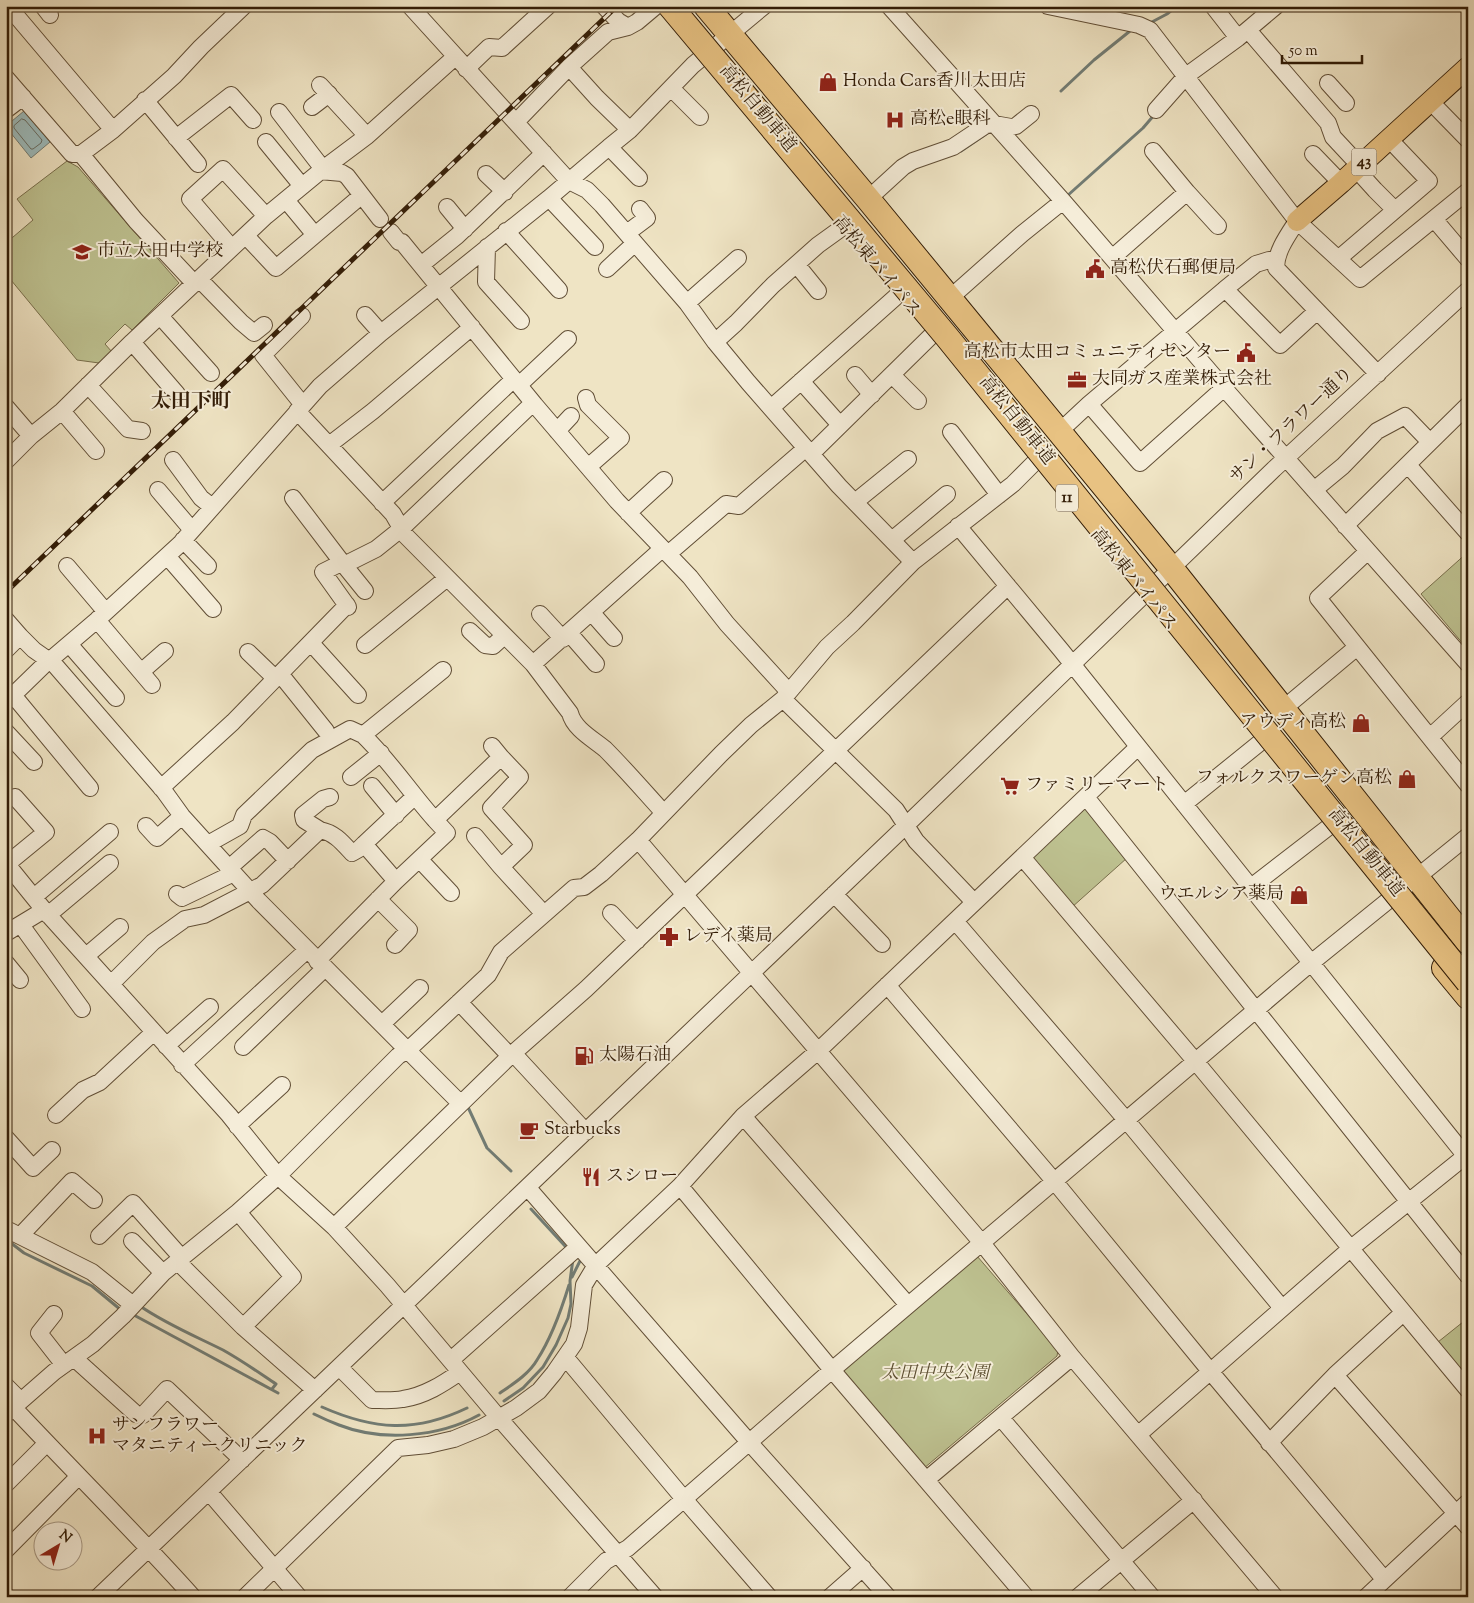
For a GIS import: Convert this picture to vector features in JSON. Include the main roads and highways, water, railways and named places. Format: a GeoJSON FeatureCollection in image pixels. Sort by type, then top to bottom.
{"type":"FeatureCollection","features":[{"type":"Feature","properties":{"kind":"highway","name":"高松東バイパス"},"geometry":{"type":"LineString","coordinates":[[656,6],[843,227],[1036,460],[1468,998]]}},
{"type":"Feature","properties":{"kind":"highway","name":"高松自動車道"},"geometry":{"type":"LineString","coordinates":[[670,6],[947,337],[1468,982]]}},
{"type":"Feature","properties":{"kind":"highway","name":"高松自動車道"},"geometry":{"type":"LineString","coordinates":[[691,6],[973,342],[1468,956]]}},
{"type":"Feature","properties":{"kind":"highway","name":"高松東バイパス"},"geometry":{"type":"LineString","coordinates":[[706,6],[950,298],[1172,569],[1468,942]]}},
{"type":"Feature","properties":{"kind":"main road","name":"43"},"geometry":{"type":"LineString","coordinates":[[1297,221],[1468,67]]}},
{"type":"Feature","properties":{"kind":"water"},"geometry":{"type":"Polygon","coordinates":[[[24,111],[50,142],[31,158],[6,127],[24,111]]]}},
{"type":"Feature","properties":{"kind":"waterway"},"geometry":{"type":"LineString","coordinates":[[1150,23],[1177,6]]}},
{"type":"Feature","properties":{"kind":"waterway"},"geometry":{"type":"LineString","coordinates":[[1061,91],[1094,60],[1130,31]]}},
{"type":"Feature","properties":{"kind":"waterway"},"geometry":{"type":"LineString","coordinates":[[1067,196],[1143,128],[1155,114]]}},
{"type":"Feature","properties":{"kind":"waterway"},"geometry":{"type":"LineString","coordinates":[[961,151],[989,132]]}},
{"type":"Feature","properties":{"kind":"waterway"},"geometry":{"type":"LineString","coordinates":[[467,1105],[487,1148],[511,1171]]}},
{"type":"Feature","properties":{"kind":"waterway"},"geometry":{"type":"LineString","coordinates":[[531,1209],[565,1246]]}},
{"type":"Feature","properties":{"kind":"waterway"},"geometry":{"type":"LineString","coordinates":[[11,1243],[24,1253],[92,1286],[121,1310]]}},
{"type":"Feature","properties":{"kind":"waterway"},"geometry":{"type":"LineString","coordinates":[[504,1401],[523,1388],[543,1367],[556,1345],[568,1318],[571,1304],[570,1281],[573,1259]]}},
{"type":"Feature","properties":{"kind":"waterway"},"geometry":{"type":"LineString","coordinates":[[572,1277],[580,1261]]}},
{"type":"Feature","properties":{"kind":"waterway"},"geometry":{"type":"LineString","coordinates":[[500,1393],[534,1365],[556,1324],[569,1285]]}},
{"type":"Feature","properties":{"kind":"waterway"},"geometry":{"type":"LineString","coordinates":[[140,1306],[170,1324],[236,1358],[276,1384],[272,1389]]}},
{"type":"Feature","properties":{"kind":"waterway"},"geometry":{"type":"LineString","coordinates":[[132,1314],[278,1393]]}},
{"type":"Feature","properties":{"kind":"waterway"},"geometry":{"type":"LineString","coordinates":[[322,1407],[359,1420],[394,1426],[430,1422],[467,1408]]}},
{"type":"Feature","properties":{"kind":"waterway"},"geometry":{"type":"LineString","coordinates":[[314,1414],[336,1424],[356,1430],[373,1434],[392,1435],[410,1435],[446,1428],[479,1415]]}},
{"type":"Feature","properties":{"kind":"railway"},"geometry":{"type":"LineString","coordinates":[[6,592],[617,6]]}},
{"type":"Feature","properties":{"kind":"place","name":"Honda Cars香川太田店"},"geometry":{"type":"Point","coordinates":[828,82]}},
{"type":"Feature","properties":{"kind":"place","name":"高松e眼科"},"geometry":{"type":"Point","coordinates":[895,120]}},
{"type":"Feature","properties":{"kind":"place","name":"市立太田中学校"},"geometry":{"type":"Point","coordinates":[82,252]}},
{"type":"Feature","properties":{"kind":"place","name":"高松伏石郵便局"},"geometry":{"type":"Point","coordinates":[1095,269]}},
{"type":"Feature","properties":{"kind":"place","name":"高松市太田コミュニティセンター"},"geometry":{"type":"Point","coordinates":[1246,353]}},
{"type":"Feature","properties":{"kind":"place","name":"大同ガス産業株式会社"},"geometry":{"type":"Point","coordinates":[1077,380]}},
{"type":"Feature","properties":{"kind":"place","name":"アウディ高松"},"geometry":{"type":"Point","coordinates":[1361,723]}},
{"type":"Feature","properties":{"kind":"place","name":"フォルクスワーゲン高松"},"geometry":{"type":"Point","coordinates":[1407,779]}},
{"type":"Feature","properties":{"kind":"place","name":"ファミリーマート"},"geometry":{"type":"Point","coordinates":[1010,786]}},
{"type":"Feature","properties":{"kind":"place","name":"ウエルシア薬局"},"geometry":{"type":"Point","coordinates":[1299,895]}},
{"type":"Feature","properties":{"kind":"place","name":"レデイ薬局"},"geometry":{"type":"Point","coordinates":[669,937]}},
{"type":"Feature","properties":{"kind":"place","name":"太陽石油"},"geometry":{"type":"Point","coordinates":[584,1056]}},
{"type":"Feature","properties":{"kind":"place","name":"Starbucks"},"geometry":{"type":"Point","coordinates":[529,1130]}},
{"type":"Feature","properties":{"kind":"place","name":"スシロー"},"geometry":{"type":"Point","coordinates":[591,1177]}},
{"type":"Feature","properties":{"kind":"place","name":"サンフラワー マタニティークリニック"},"geometry":{"type":"Point","coordinates":[97,1436]}},
{"type":"Feature","properties":{"kind":"district","name":"太田下町"},"geometry":{"type":"Point","coordinates":[191,402]}},
{"type":"Feature","properties":{"kind":"park label","name":"太田中央公園"},"geometry":{"type":"Point","coordinates":[935,1374]}}]}
